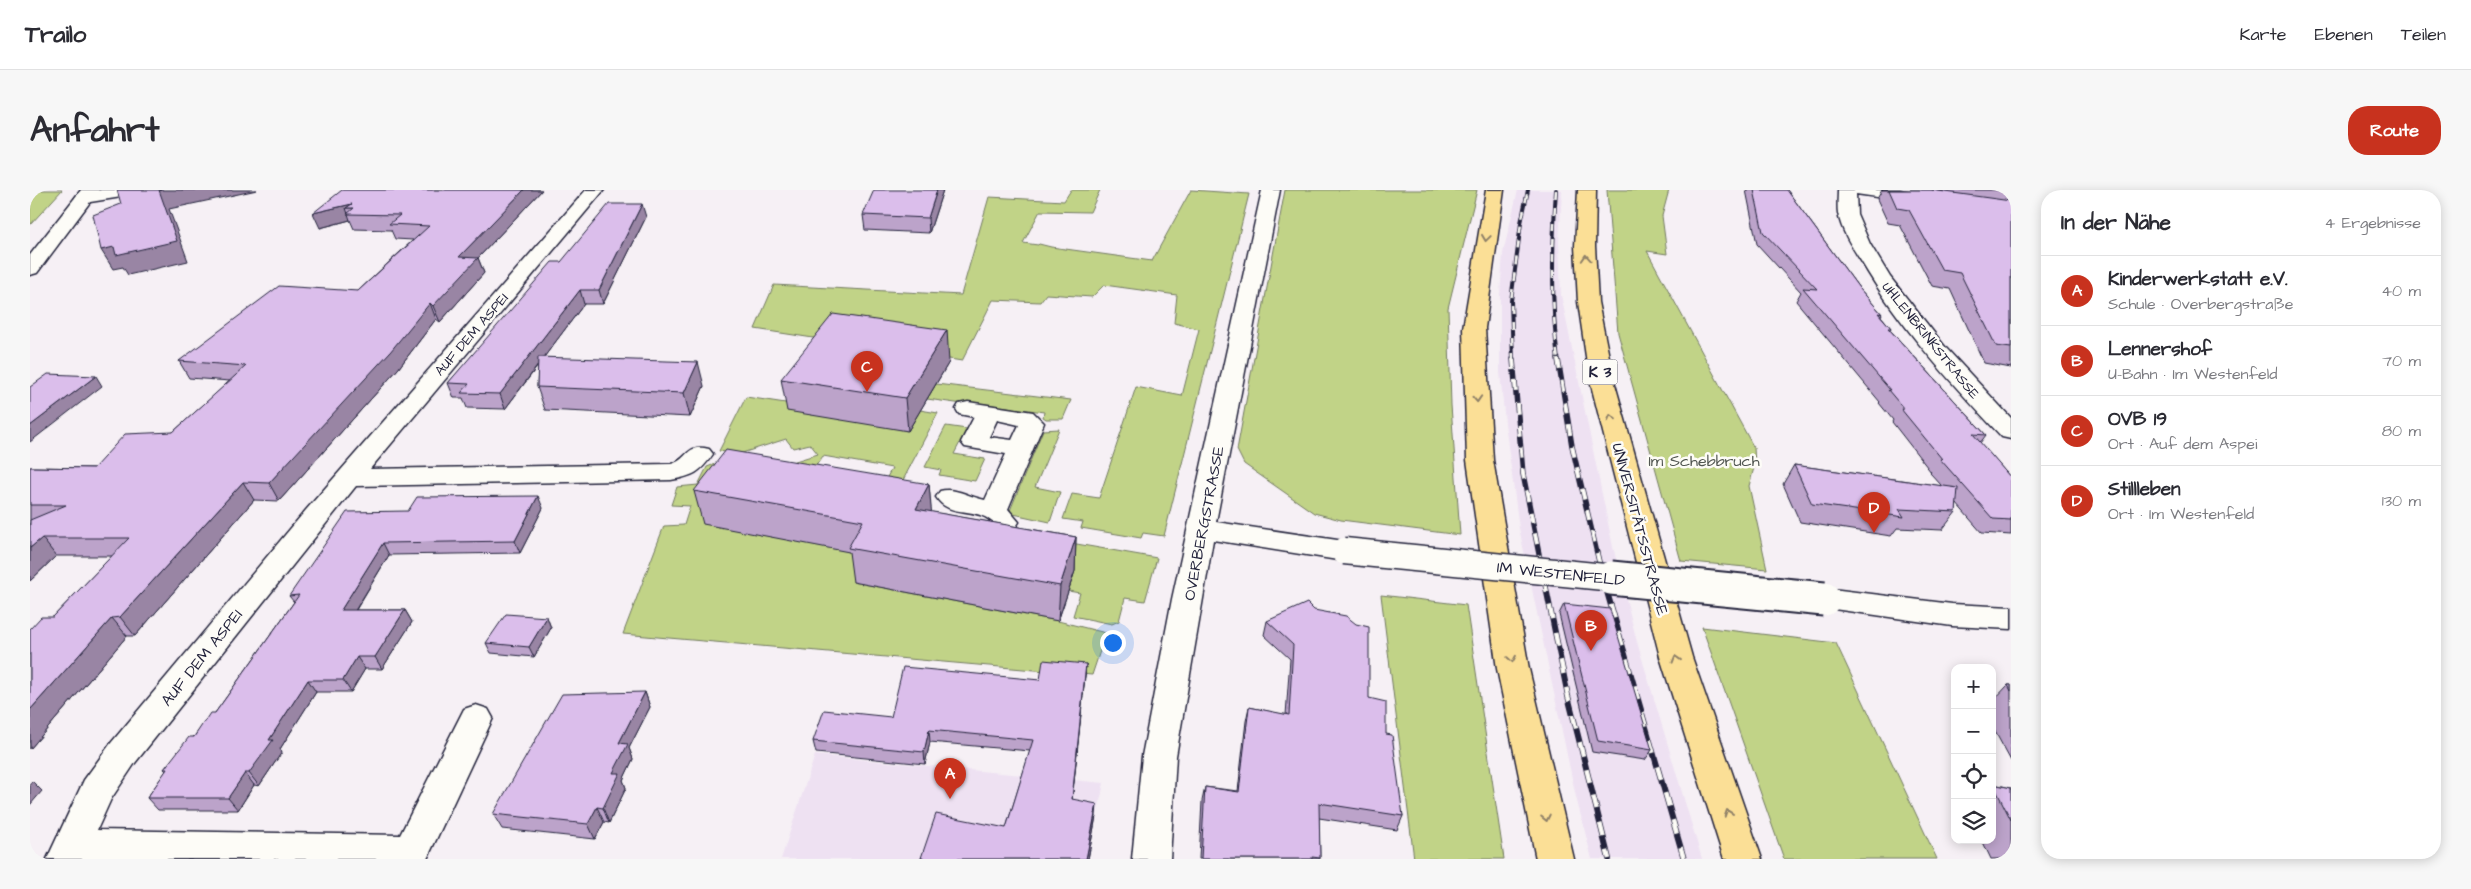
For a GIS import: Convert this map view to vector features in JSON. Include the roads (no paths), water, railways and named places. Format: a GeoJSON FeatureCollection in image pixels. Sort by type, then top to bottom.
{"type":"FeatureCollection","features":[{"type":"Feature","properties":{"kind":"highway"},"geometry":{"type":"LineString","coordinates":[[1495,190],[1474,328],[1480,460],[1513,669],[1555,859]]}},
{"type":"Feature","properties":{"kind":"highway","name":"UNIVERSITÄTSSTRASSE"},"geometry":{"type":"LineString","coordinates":[[1587,190],[1585,246],[1588,302],[1601,377],[1676,657],[1743,859]]}},
{"type":"Feature","properties":{"kind":"street"},"geometry":{"type":"LineString","coordinates":[[30,269],[87,194],[134,190]]}},
{"type":"Feature","properties":{"kind":"street","name":"AUF DEM ASPEI"},"geometry":{"type":"LineString","coordinates":[[476,718],[409,856],[69,853],[96,791],[123,753],[348,478],[595,190]]}},
{"type":"Feature","properties":{"kind":"street","name":"OVERBERGSTRASSE"},"geometry":{"type":"LineString","coordinates":[[1151,859],[1159,756],[1201,529],[1271,190]]}},
{"type":"Feature","properties":{"kind":"street","name":"UHLENBRINKSTRASSE"},"geometry":{"type":"LineString","coordinates":[[1852,190],[1846,190],[1843,200],[1847,213],[1870,261],[1914,324],[1974,395],[2011,432]]}},
{"type":"Feature","properties":{"kind":"street"},"geometry":{"type":"LineString","coordinates":[[1864,190],[1934,200]]}},
{"type":"Feature","properties":{"kind":"street"},"geometry":{"type":"LineString","coordinates":[[948,497],[957,503],[991,507],[1021,449],[1032,423],[1024,417],[978,411],[974,442],[1021,449]]}},
{"type":"Feature","properties":{"kind":"street"},"geometry":{"type":"LineString","coordinates":[[348,478],[671,472],[686,469],[700,454]]}},
{"type":"Feature","properties":{"kind":"street","name":"IM WESTENFELD"},"geometry":{"type":"LineString","coordinates":[[1201,529],[1344,552],[1824,599],[1952,615],[2011,618]]}},
{"type":"Feature","properties":{"kind":"railway"},"geometry":{"type":"LineString","coordinates":[[1513,361],[1511,301],[1521,223],[1528,190]]}},
{"type":"Feature","properties":{"kind":"railway"},"geometry":{"type":"LineString","coordinates":[[1556,190],[1553,276],[1558,361]]}},
{"type":"Feature","properties":{"kind":"railway"},"geometry":{"type":"LineString","coordinates":[[1513,359],[1523,474],[1544,579]]}},
{"type":"Feature","properties":{"kind":"railway"},"geometry":{"type":"LineString","coordinates":[[1558,359],[1572,446],[1603,579]]}},
{"type":"Feature","properties":{"kind":"railway"},"geometry":{"type":"LineString","coordinates":[[1544,578],[1568,696],[1609,859]]}},
{"type":"Feature","properties":{"kind":"railway"},"geometry":{"type":"LineString","coordinates":[[1603,578],[1684,859]]}},
{"type":"Feature","properties":{"kind":"place","name":"OVB 19"},"geometry":{"type":"Point","coordinates":[867,392]}},
{"type":"Feature","properties":{"kind":"place","name":"Stillleben"},"geometry":{"type":"Point","coordinates":[1874,533]}},
{"type":"Feature","properties":{"kind":"place","name":"Lennershof"},"geometry":{"type":"Point","coordinates":[1591,651]}},
{"type":"Feature","properties":{"kind":"place","name":"Kinderwerkstatt e.V."},"geometry":{"type":"Point","coordinates":[950,799]}},
{"type":"Feature","properties":{"kind":"park label","name":"Im Schebbruch"},"geometry":{"type":"Point","coordinates":[1704,460]}}]}
